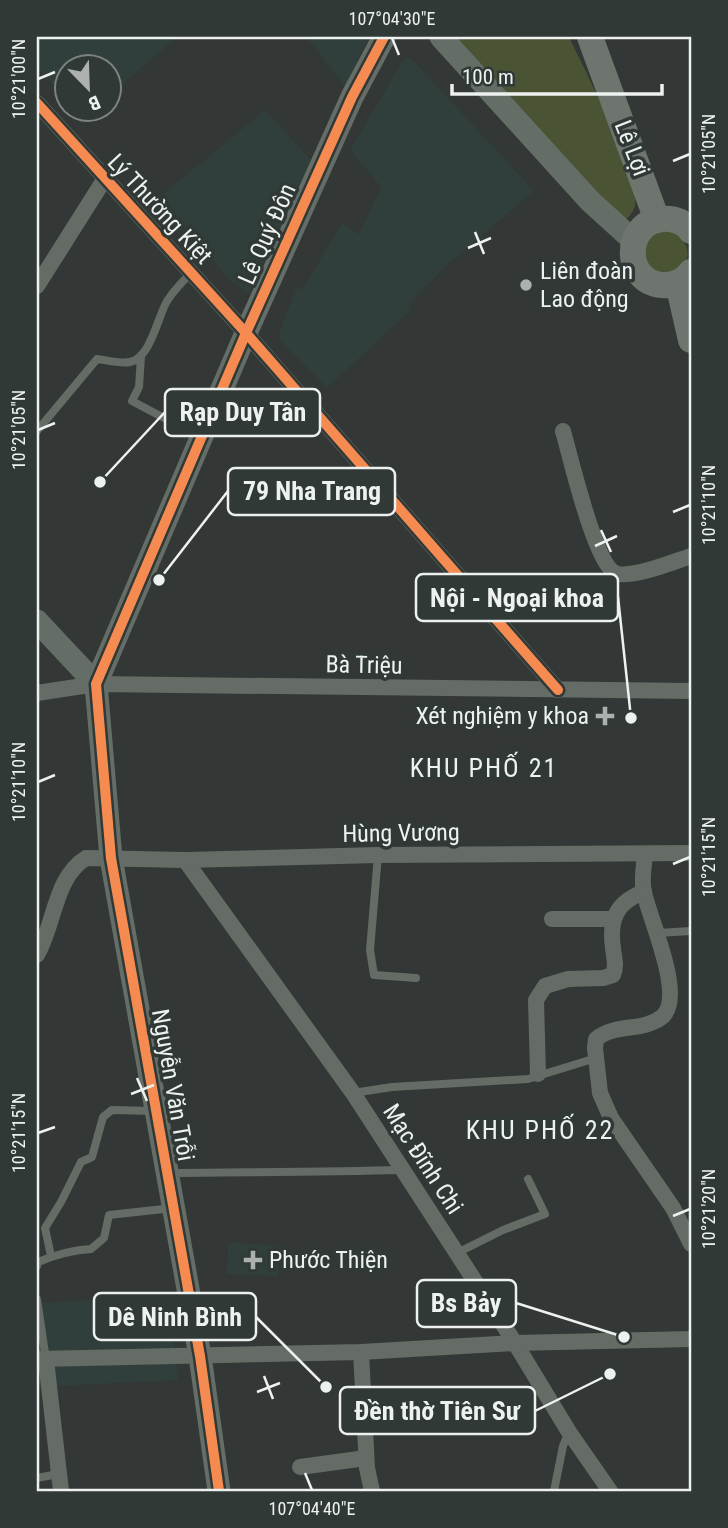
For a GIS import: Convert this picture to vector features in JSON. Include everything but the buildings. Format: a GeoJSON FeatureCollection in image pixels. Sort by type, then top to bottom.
{"type":"FeatureCollection","features":[{"type":"Feature","properties":{"kind":"main road","name":"Lê Lợi"},"geometry":{"type":"LineString","coordinates":[[590,37],[657,219]]}},
{"type":"Feature","properties":{"kind":"main road"},"geometry":{"type":"LineString","coordinates":[[691,231],[679,221],[657,219],[639,231],[631,252],[633,263],[647,280],[668,285],[685,277],[691,340]]}},
{"type":"Feature","properties":{"kind":"street","name":"Lê Quý Đôn"},"geometry":{"type":"LineString","coordinates":[[96,684],[246,333],[352,97],[384,37]]}},
{"type":"Feature","properties":{"kind":"street"},"geometry":{"type":"LineString","coordinates":[[441,37],[590,201],[634,241]]}},
{"type":"Feature","properties":{"kind":"street","name":"Lý Thường Kiệt"},"geometry":{"type":"LineString","coordinates":[[37,103],[104,180],[246,333],[558,690]]}},
{"type":"Feature","properties":{"kind":"street"},"geometry":{"type":"LineString","coordinates":[[37,286],[104,180]]}},
{"type":"Feature","properties":{"kind":"street"},"geometry":{"type":"LineString","coordinates":[[563,431],[598,551],[609,571],[615,574],[634,573],[691,556]]}},
{"type":"Feature","properties":{"kind":"street"},"geometry":{"type":"LineString","coordinates":[[37,621],[96,684]]}},
{"type":"Feature","properties":{"kind":"street","name":"Bà Triệu"},"geometry":{"type":"LineString","coordinates":[[37,693],[96,684],[691,691]]}},
{"type":"Feature","properties":{"kind":"street","name":"Nguyễn Văn Trỗi"},"geometry":{"type":"LineString","coordinates":[[96,684],[111,858],[200,1356],[219,1491]]}},
{"type":"Feature","properties":{"kind":"street","name":"Hùng Vương"},"geometry":{"type":"LineString","coordinates":[[37,955],[49,931],[68,874],[86,858],[185,860],[378,855],[691,853]]}},
{"type":"Feature","properties":{"kind":"street"},"geometry":{"type":"LineString","coordinates":[[645,854],[644,892],[658,933],[668,975],[670,999],[667,1012],[660,1019],[610,1030],[596,1039],[600,1093],[611,1118],[673,1208],[691,1244]]}},
{"type":"Feature","properties":{"kind":"street","name":"Mạc Đĩnh Chi"},"geometry":{"type":"LineString","coordinates":[[185,860],[353,1093],[515,1343],[569,1432],[610,1491]]}},
{"type":"Feature","properties":{"kind":"street"},"geometry":{"type":"LineString","coordinates":[[538,1074],[537,1000],[545,986],[568,979],[603,978],[613,975],[616,967],[612,919],[623,903],[644,892]]}},
{"type":"Feature","properties":{"kind":"street"},"geometry":{"type":"LineString","coordinates":[[552,919],[612,919]]}},
{"type":"Feature","properties":{"kind":"street"},"geometry":{"type":"LineString","coordinates":[[61,1491],[41,1359],[361,1352],[515,1343],[691,1339]]}},
{"type":"Feature","properties":{"kind":"street"},"geometry":{"type":"LineString","coordinates":[[361,1352],[366,1458],[372,1491]]}},
{"type":"Feature","properties":{"kind":"street"},"geometry":{"type":"LineString","coordinates":[[300,1467],[366,1458]]}},
{"type":"Feature","properties":{"kind":"lane"},"geometry":{"type":"LineString","coordinates":[[37,431],[97,359],[129,363],[141,356],[151,342],[155,325],[168,300],[191,273]]}},
{"type":"Feature","properties":{"kind":"lane"},"geometry":{"type":"LineString","coordinates":[[141,356],[139,387],[132,401],[201,438]]}},
{"type":"Feature","properties":{"kind":"lane"},"geometry":{"type":"LineString","coordinates":[[378,855],[370,950],[374,975],[416,978]]}},
{"type":"Feature","properties":{"kind":"lane"},"geometry":{"type":"LineString","coordinates":[[658,933],[691,931]]}},
{"type":"Feature","properties":{"kind":"lane"},"geometry":{"type":"LineString","coordinates":[[353,1093],[392,1087],[528,1079],[596,1058]]}},
{"type":"Feature","properties":{"kind":"lane"},"geometry":{"type":"LineString","coordinates":[[51,1256],[45,1228],[81,1162],[92,1157],[103,1117],[112,1110],[156,1111]]}},
{"type":"Feature","properties":{"kind":"lane"},"geometry":{"type":"LineString","coordinates":[[168,1173],[402,1170]]}},
{"type":"Feature","properties":{"kind":"lane"},"geometry":{"type":"LineString","coordinates":[[457,1253],[503,1230],[545,1214],[528,1179]]}},
{"type":"Feature","properties":{"kind":"lane"},"geometry":{"type":"LineString","coordinates":[[37,1266],[38,1262],[51,1256],[91,1250],[104,1238],[109,1215],[173,1208]]}},
{"type":"Feature","properties":{"kind":"lane"},"geometry":{"type":"LineString","coordinates":[[37,1299],[41,1359]]}},
{"type":"Feature","properties":{"kind":"lane"},"geometry":{"type":"LineString","coordinates":[[554,1491],[563,1446],[569,1432]]}},
{"type":"Feature","properties":{"kind":"lane"},"geometry":{"type":"LineString","coordinates":[[37,1478],[58,1474]]}},
{"type":"Feature","properties":{"kind":"shaded area"},"geometry":{"type":"Polygon","coordinates":[[[37,37],[177,37],[122,85],[122,52],[52,52],[52,84],[37,68],[37,37]]]}},
{"type":"Feature","properties":{"kind":"shaded area"},"geometry":{"type":"Polygon","coordinates":[[[306,37],[368,37],[346,88],[321,55],[306,37]]]}},
{"type":"Feature","properties":{"kind":"shaded area"},"geometry":{"type":"Polygon","coordinates":[[[405,57],[412,59],[534,191],[448,264],[409,304],[411,310],[327,388],[278,338],[296,287],[302,290],[342,223],[359,234],[381,187],[350,150],[405,57]]]}},
{"type":"Feature","properties":{"kind":"shaded area"},"geometry":{"type":"Polygon","coordinates":[[[265,110],[313,162],[248,294],[231,281],[157,199],[265,110]]]}},
{"type":"Feature","properties":{"kind":"shaded area","name":"Phước Thiện"},"geometry":{"type":"Polygon","coordinates":[[[228,1242],[278,1246],[278,1276],[227,1274],[228,1242]]]}},
{"type":"Feature","properties":{"kind":"shaded area"},"geometry":{"type":"Polygon","coordinates":[[[169,1296],[178,1380],[37,1387],[37,1303],[169,1296]]]}},
{"type":"Feature","properties":{"kind":"green space"},"geometry":{"type":"Polygon","coordinates":[[[445,37],[569,37],[610,122],[629,171],[635,205],[628,217],[622,222],[445,37]]]}},
{"type":"Feature","properties":{"kind":"green space"},"geometry":{"type":"Polygon","coordinates":[[[666,228],[681,238],[688,250],[686,263],[667,275],[647,266],[644,251],[648,238],[666,228]]]}},
{"type":"Feature","properties":{"kind":"cycle path"},"geometry":{"type":"LineString","coordinates":[[219,1491],[200,1356],[111,858],[96,684],[246,333],[352,97],[384,37]]}},
{"type":"Feature","properties":{"kind":"cycle path"},"geometry":{"type":"LineString","coordinates":[[37,103],[246,333],[558,690]]}},
{"type":"Feature","properties":{"kind":"place","name":"Liên đoàn Lao động"},"geometry":{"type":"Point","coordinates":[526,285]}},
{"type":"Feature","properties":{"kind":"place","name":"Rạp Duy Tân"},"geometry":{"type":"Point","coordinates":[100,482]}},
{"type":"Feature","properties":{"kind":"place","name":"79 Nha Trang"},"geometry":{"type":"Point","coordinates":[159,580]}},
{"type":"Feature","properties":{"kind":"place","name":"Xét nghiệm y khoa"},"geometry":{"type":"Point","coordinates":[605,716]}},
{"type":"Feature","properties":{"kind":"place","name":"Nội - Ngoại khoa"},"geometry":{"type":"Point","coordinates":[631,718]}},
{"type":"Feature","properties":{"kind":"place","name":"Phước Thiện"},"geometry":{"type":"Point","coordinates":[253,1260]}},
{"type":"Feature","properties":{"kind":"place","name":"Bs Bảy"},"geometry":{"type":"Point","coordinates":[624,1337]}},
{"type":"Feature","properties":{"kind":"place","name":"Đền thờ Tiên Sư"},"geometry":{"type":"Point","coordinates":[610,1374]}},
{"type":"Feature","properties":{"kind":"place","name":"Dê Ninh Bình"},"geometry":{"type":"Point","coordinates":[326,1387]}},
{"type":"Feature","properties":{"kind":"district","name":"KHU PHỐ 21"},"geometry":{"type":"Point","coordinates":[484,768]}},
{"type":"Feature","properties":{"kind":"district","name":"KHU PHỐ 22"},"geometry":{"type":"Point","coordinates":[540,1130]}}]}
